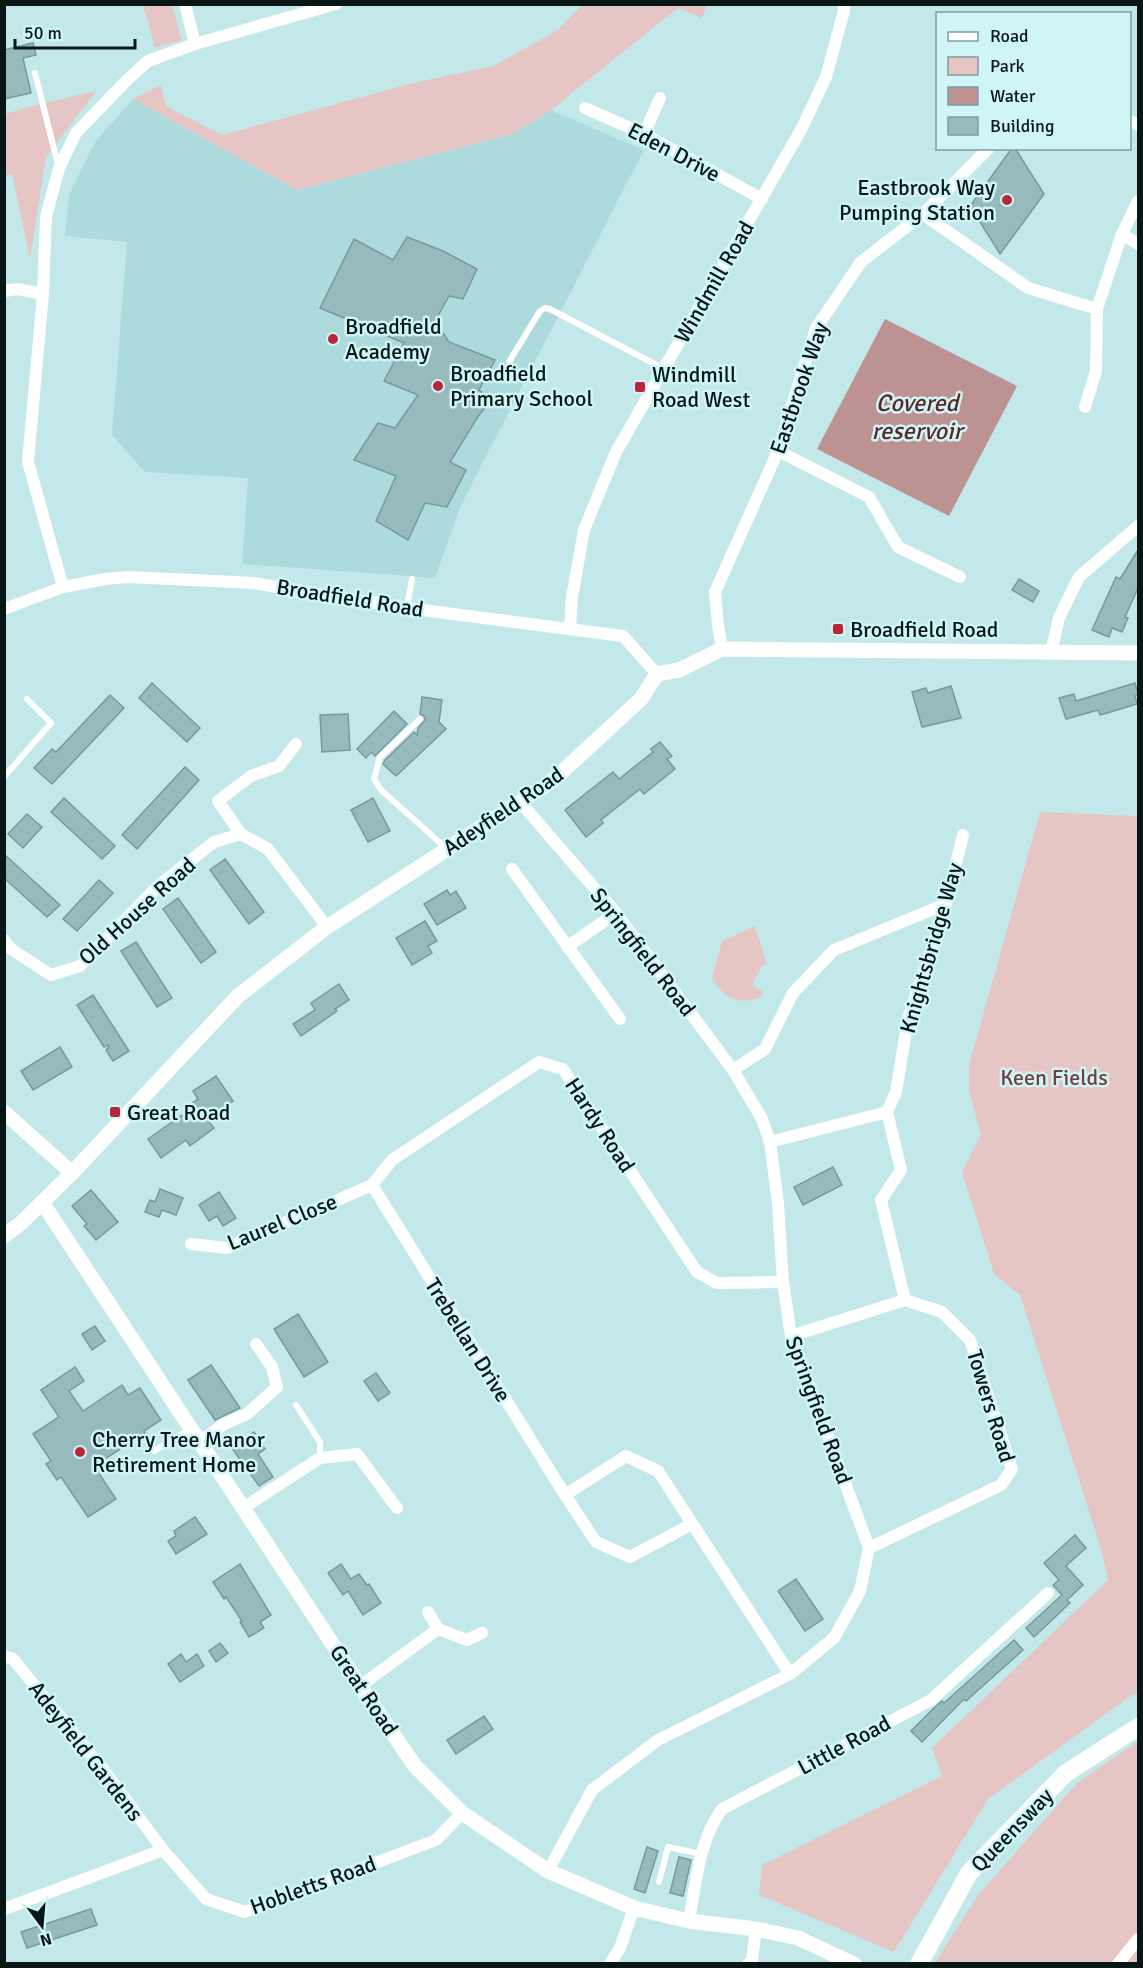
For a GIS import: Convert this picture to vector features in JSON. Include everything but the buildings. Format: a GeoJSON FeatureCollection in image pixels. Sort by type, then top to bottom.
{"type":"FeatureCollection","features":[{"type":"Feature","properties":{"kind":"main road","name":"Queensway"},"geometry":{"type":"LineString","coordinates":[[919,1964],[969,1874],[1066,1773],[1138,1727]]}},
{"type":"Feature","properties":{"kind":"street"},"geometry":{"type":"LineString","coordinates":[[185,4],[195,44]]}},
{"type":"Feature","properties":{"kind":"street"},"geometry":{"type":"LineString","coordinates":[[63,587],[28,462],[43,294],[46,218],[59,168],[76,133],[127,80],[148,62],[195,44],[336,4]]}},
{"type":"Feature","properties":{"kind":"street","name":"Windmill Road"},"geometry":{"type":"LineString","coordinates":[[570,629],[572,597],[584,530],[616,452],[802,128],[826,77],[844,4]]}},
{"type":"Feature","properties":{"kind":"street"},"geometry":{"type":"LineString","coordinates":[[644,134],[660,98]]}},
{"type":"Feature","properties":{"kind":"street","name":"Eden Drive"},"geometry":{"type":"LineString","coordinates":[[585,108],[644,134],[762,199]]}},
{"type":"Feature","properties":{"kind":"street","name":"Eastbrook Way"},"geometry":{"type":"LineString","coordinates":[[722,649],[716,592],[778,451],[816,328],[861,262],[923,214],[987,150]]}},
{"type":"Feature","properties":{"kind":"street"},"geometry":{"type":"LineString","coordinates":[[1085,408],[1096,371],[1097,309],[1122,234],[1138,201]]}},
{"type":"Feature","properties":{"kind":"street"},"geometry":{"type":"LineString","coordinates":[[923,214],[1028,288],[1097,309]]}},
{"type":"Feature","properties":{"kind":"street"},"geometry":{"type":"LineString","coordinates":[[1122,234],[1138,244]]}},
{"type":"Feature","properties":{"kind":"street"},"geometry":{"type":"LineString","coordinates":[[4,291],[18,289],[43,294]]}},
{"type":"Feature","properties":{"kind":"street"},"geometry":{"type":"LineString","coordinates":[[778,451],[869,497],[898,547],[960,577]]}},
{"type":"Feature","properties":{"kind":"street"},"geometry":{"type":"LineString","coordinates":[[1051,652],[1059,618],[1079,577],[1138,526]]}},
{"type":"Feature","properties":{"kind":"street","name":"Broadfield Road"},"geometry":{"type":"LineString","coordinates":[[4,609],[63,587],[127,577],[253,584],[407,608],[623,636],[657,674]]}},
{"type":"Feature","properties":{"kind":"street"},"geometry":{"type":"LineString","coordinates":[[657,674],[679,670],[722,649],[1138,653]]}},
{"type":"Feature","properties":{"kind":"street","name":"Adeyfield Road"},"geometry":{"type":"LineString","coordinates":[[4,1236],[72,1173],[238,996],[327,927],[551,782],[641,699],[657,674]]}},
{"type":"Feature","properties":{"kind":"street"},"geometry":{"type":"LineString","coordinates":[[296,744],[279,765],[251,776],[218,801],[241,834],[267,849],[327,927]]}},
{"type":"Feature","properties":{"kind":"street","name":"Springfield Road"},"geometry":{"type":"LineString","coordinates":[[521,803],[616,913],[733,1070],[762,1119],[770,1142],[778,1203],[783,1282],[790,1336],[869,1548]]}},
{"type":"Feature","properties":{"kind":"street","name":"Old House Road"},"geometry":{"type":"LineString","coordinates":[[4,940],[11,949],[51,975],[80,966],[158,886],[214,842],[241,834]]}},
{"type":"Feature","properties":{"kind":"street","name":"Knightsbridge Way"},"geometry":{"type":"LineString","coordinates":[[887,1112],[897,1092],[908,1019],[946,904],[963,836]]}},
{"type":"Feature","properties":{"kind":"street"},"geometry":{"type":"LineString","coordinates":[[512,869],[620,1020]]}},
{"type":"Feature","properties":{"kind":"street"},"geometry":{"type":"LineString","coordinates":[[733,1070],[765,1049],[793,993],[834,950],[946,904]]}},
{"type":"Feature","properties":{"kind":"street"},"geometry":{"type":"LineString","coordinates":[[567,947],[616,913]]}},
{"type":"Feature","properties":{"kind":"street","name":"Hardy Road"},"geometry":{"type":"LineString","coordinates":[[372,1185],[392,1160],[539,1062],[563,1069],[697,1272],[717,1283],[783,1282]]}},
{"type":"Feature","properties":{"kind":"street"},"geometry":{"type":"LineString","coordinates":[[4,1112],[72,1173]]}},
{"type":"Feature","properties":{"kind":"street"},"geometry":{"type":"LineString","coordinates":[[770,1142],[887,1112],[901,1170],[881,1200],[905,1300],[790,1336]]}},
{"type":"Feature","properties":{"kind":"street","name":"Laurel Close"},"geometry":{"type":"LineString","coordinates":[[191,1244],[227,1248],[372,1185]]}},
{"type":"Feature","properties":{"kind":"street","name":"Trebellan Drive"},"geometry":{"type":"LineString","coordinates":[[372,1185],[596,1542],[630,1557],[692,1524]]}},
{"type":"Feature","properties":{"kind":"street","name":"Great Road"},"geometry":{"type":"LineString","coordinates":[[42,1202],[360,1686],[415,1766],[462,1813],[548,1871],[634,1908],[689,1921],[756,1929],[798,1938],[854,1964]]}},
{"type":"Feature","properties":{"kind":"street","name":"Towers Road"},"geometry":{"type":"LineString","coordinates":[[869,1548],[1001,1485],[1012,1469],[970,1340],[942,1312],[905,1300]]}},
{"type":"Feature","properties":{"kind":"street"},"geometry":{"type":"LineString","coordinates":[[194,1435],[247,1414],[277,1388],[272,1367],[256,1344]]}},
{"type":"Feature","properties":{"kind":"street"},"geometry":{"type":"LineString","coordinates":[[243,1508],[320,1458],[357,1454],[397,1508]]}},
{"type":"Feature","properties":{"kind":"street"},"geometry":{"type":"LineString","coordinates":[[565,1495],[626,1456],[658,1471],[790,1674]]}},
{"type":"Feature","properties":{"kind":"street"},"geometry":{"type":"LineString","coordinates":[[548,1871],[592,1790],[658,1740],[790,1674],[834,1638],[860,1590],[869,1548]]}},
{"type":"Feature","properties":{"kind":"street","name":"Little Road"},"geometry":{"type":"LineString","coordinates":[[689,1921],[701,1854],[712,1822],[722,1809],[932,1700],[1048,1593]]}},
{"type":"Feature","properties":{"kind":"street"},"geometry":{"type":"LineString","coordinates":[[428,1612],[438,1629],[467,1640],[482,1633]]}},
{"type":"Feature","properties":{"kind":"street"},"geometry":{"type":"LineString","coordinates":[[360,1686],[438,1629]]}},
{"type":"Feature","properties":{"kind":"street","name":"Adeyfield Gardens"},"geometry":{"type":"LineString","coordinates":[[4,1656],[13,1659],[103,1769],[163,1850]]}},
{"type":"Feature","properties":{"kind":"street","name":"Hobletts Road"},"geometry":{"type":"LineString","coordinates":[[163,1850],[206,1899],[245,1912],[436,1840],[462,1813]]}},
{"type":"Feature","properties":{"kind":"street"},"geometry":{"type":"LineString","coordinates":[[4,1909],[163,1850]]}},
{"type":"Feature","properties":{"kind":"street"},"geometry":{"type":"LineString","coordinates":[[610,1964],[621,1948],[634,1908]]}},
{"type":"Feature","properties":{"kind":"street"},"geometry":{"type":"LineString","coordinates":[[748,1964],[752,1960],[756,1929]]}},
{"type":"Feature","properties":{"kind":"street"},"geometry":{"type":"LineString","coordinates":[[1118,1964],[1138,1939]]}},
{"type":"Feature","properties":{"kind":"lane"},"geometry":{"type":"LineString","coordinates":[[35,73],[59,168]]}},
{"type":"Feature","properties":{"kind":"lane"},"geometry":{"type":"LineString","coordinates":[[509,362],[540,310],[545,308],[664,369]]}},
{"type":"Feature","properties":{"kind":"lane"},"geometry":{"type":"LineString","coordinates":[[407,608],[412,579]]}},
{"type":"Feature","properties":{"kind":"lane"},"geometry":{"type":"LineString","coordinates":[[4,777],[51,723],[27,699]]}},
{"type":"Feature","properties":{"kind":"lane"},"geometry":{"type":"LineString","coordinates":[[420,719],[380,757],[374,779],[381,790],[447,850]]}},
{"type":"Feature","properties":{"kind":"lane"},"geometry":{"type":"LineString","coordinates":[[296,1405],[320,1442],[320,1458]]}},
{"type":"Feature","properties":{"kind":"lane"},"geometry":{"type":"LineString","coordinates":[[154,1451],[194,1435]]}},
{"type":"Feature","properties":{"kind":"lane"},"geometry":{"type":"LineString","coordinates":[[659,1882],[668,1847],[701,1854]]}},
{"type":"Feature","properties":{"kind":"shaded area","name":"Broadfield Academy"},"geometry":{"type":"Polygon","coordinates":[[[133,99],[297,190],[512,134],[551,110],[644,150],[461,505],[435,578],[242,564],[248,478],[145,472],[112,435],[127,242],[65,236],[69,195],[95,142],[133,99]]]}},
{"type":"Feature","properties":{"kind":"green space"},"geometry":{"type":"Polygon","coordinates":[[[143,5],[172,5],[182,40],[155,48],[143,5]]]}},
{"type":"Feature","properties":{"kind":"green space"},"geometry":{"type":"Polygon","coordinates":[[[582,5],[707,5],[702,18],[678,8],[551,110],[512,134],[297,190],[133,99],[161,85],[166,106],[222,135],[413,83],[493,66],[558,30],[582,5]]]}},
{"type":"Feature","properties":{"kind":"green space"},"geometry":{"type":"Polygon","coordinates":[[[96,91],[46,157],[30,259],[12,174],[5,176],[5,114],[96,91]]]}},
{"type":"Feature","properties":{"kind":"green space","name":"Keen Fields"},"geometry":{"type":"Polygon","coordinates":[[[1040,812],[1138,816],[1138,1693],[1132,1695],[988,1799],[894,1952],[759,1895],[762,1865],[942,1776],[932,1748],[1108,1580],[1102,1552],[1020,1295],[994,1274],[962,1172],[981,1135],[969,1091],[969,1065],[1040,812]]]}},
{"type":"Feature","properties":{"kind":"green space"},"geometry":{"type":"Polygon","coordinates":[[[755,926],[767,964],[761,968],[752,985],[762,991],[763,996],[747,1000],[734,999],[722,992],[712,978],[722,941],[755,926]]]}},
{"type":"Feature","properties":{"kind":"green space"},"geometry":{"type":"Polygon","coordinates":[[[1138,1741],[1138,1963],[934,1964],[978,1895],[1077,1783],[1138,1741]]]}},
{"type":"Feature","properties":{"kind":"water","name":"Covered reservoir"},"geometry":{"type":"Polygon","coordinates":[[[885,319],[1017,386],[949,516],[817,449],[885,319]]]}},
{"type":"Feature","properties":{"kind":"place","name":"Eastbrook Way Pumping Station"},"geometry":{"type":"Point","coordinates":[1007,200]}},
{"type":"Feature","properties":{"kind":"place","name":"Broadfield Academy"},"geometry":{"type":"Point","coordinates":[333,339]}},
{"type":"Feature","properties":{"kind":"place","name":"Broadfield Primary School"},"geometry":{"type":"Point","coordinates":[438,386]}},
{"type":"Feature","properties":{"kind":"place","name":"Windmill Road West"},"geometry":{"type":"Point","coordinates":[640,387]}},
{"type":"Feature","properties":{"kind":"place","name":"Broadfield Road"},"geometry":{"type":"Point","coordinates":[838,629]}},
{"type":"Feature","properties":{"kind":"place","name":"Great Road"},"geometry":{"type":"Point","coordinates":[115,1112]}},
{"type":"Feature","properties":{"kind":"place","name":"Cherry Tree Manor Retirement Home"},"geometry":{"type":"Point","coordinates":[80,1452]}}]}
